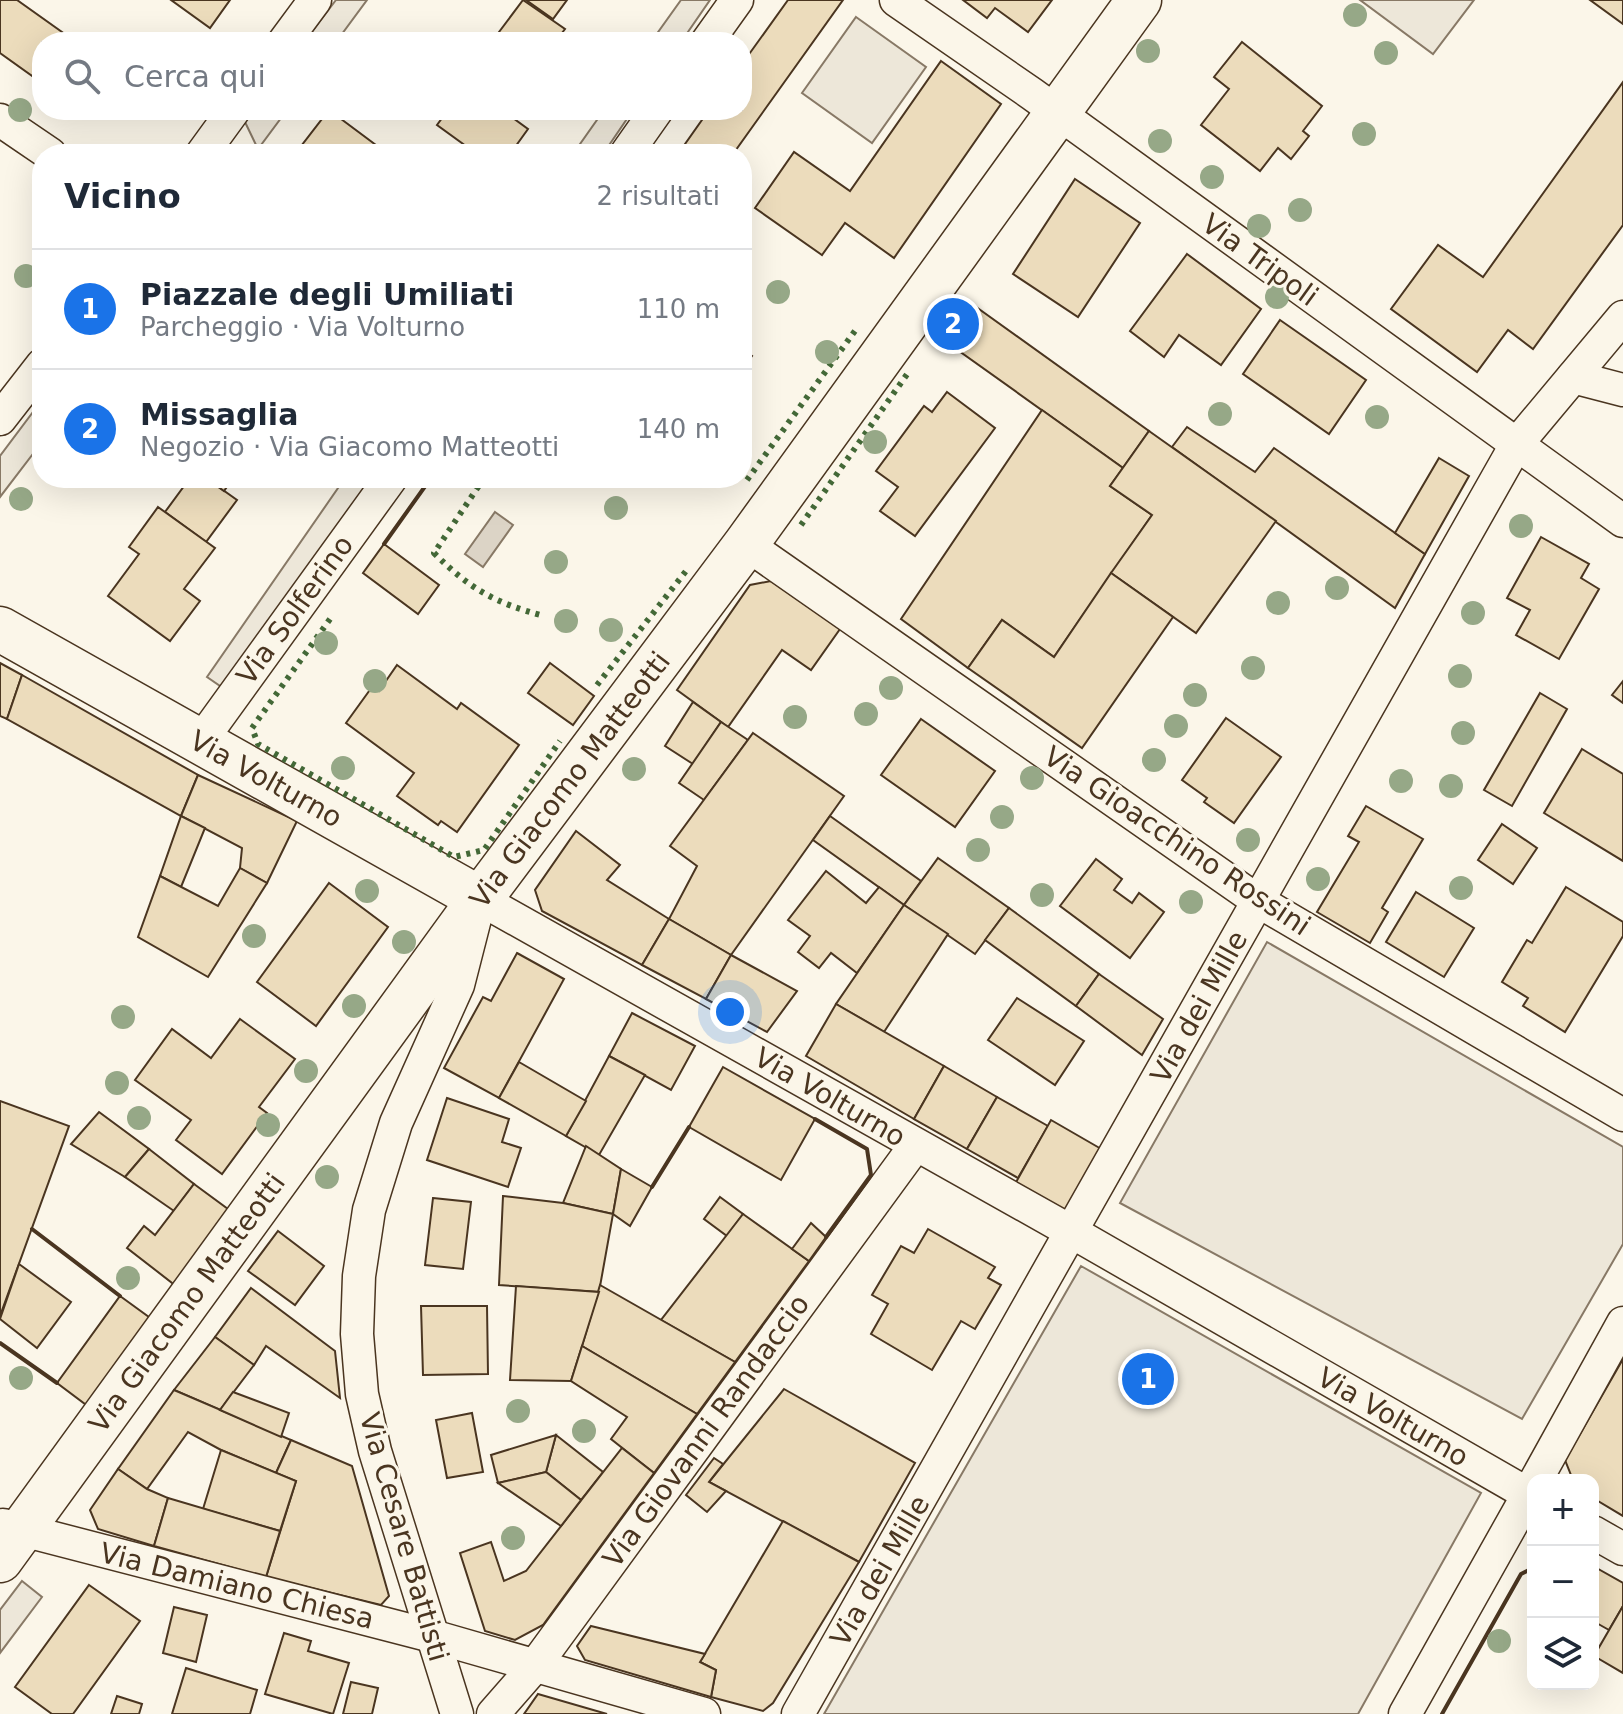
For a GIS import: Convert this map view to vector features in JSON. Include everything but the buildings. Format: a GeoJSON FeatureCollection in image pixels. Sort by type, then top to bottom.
{"type":"FeatureCollection","features":[{"type":"Feature","properties":{"kind":"street"},"geometry":{"type":"LineString","coordinates":[[291,32],[315,0]]}},
{"type":"Feature","properties":{"kind":"street"},"geometry":{"type":"LineString","coordinates":[[714,32],[737,0]]}},
{"type":"Feature","properties":{"kind":"street","name":"Via Tripoli"},"geometry":{"type":"LineString","coordinates":[[896,0],[1059,113],[1623,521]]}},
{"type":"Feature","properties":{"kind":"street","name":"Via Giacomo Matteotti"},"geometry":{"type":"LineString","coordinates":[[7,1538],[746,544],[1139,0]]}},
{"type":"Feature","properties":{"kind":"street"},"geometry":{"type":"LineString","coordinates":[[0,120],[35,144]]}},
{"type":"Feature","properties":{"kind":"street"},"geometry":{"type":"LineString","coordinates":[[209,144],[227,120]]}},
{"type":"Feature","properties":{"kind":"street"},"geometry":{"type":"LineString","coordinates":[[633,144],[650,120]]}},
{"type":"Feature","properties":{"kind":"street","name":"Via dei Mille"},"geometry":{"type":"LineString","coordinates":[[798,1714],[1516,445],[1623,317]]}},
{"type":"Feature","properties":{"kind":"street"},"geometry":{"type":"LineString","coordinates":[[1573,377],[1623,390]]}},
{"type":"Feature","properties":{"kind":"street"},"geometry":{"type":"LineString","coordinates":[[0,419],[32,378]]}},
{"type":"Feature","properties":{"kind":"street","name":"Via Solferino"},"geometry":{"type":"LineString","coordinates":[[200,742],[384,488]]}},
{"type":"Feature","properties":{"kind":"street","name":"Via Gioacchino Rossini"},"geometry":{"type":"LineString","coordinates":[[746,544],[1258,901],[1623,1115]]}},
{"type":"Feature","properties":{"kind":"street","name":"Via Volturno"},"geometry":{"type":"LineString","coordinates":[[0,629],[915,1146],[1527,1487]]}},
{"type":"Feature","properties":{"kind":"street","name":"Via Cesare Battisti"},"geometry":{"type":"LineString","coordinates":[[457,1714],[375,1451],[362,1394],[357,1334],[359,1276],[369,1210],[396,1123],[458,985],[480,899]]}},
{"type":"Feature","properties":{"kind":"street","name":"Via Giovanni Randaccio"},"geometry":{"type":"LineString","coordinates":[[493,1714],[534,1667],[915,1146]]}},
{"type":"Feature","properties":{"kind":"street"},"geometry":{"type":"LineString","coordinates":[[1542,1474],[1623,1323]]}},
{"type":"Feature","properties":{"kind":"street"},"geometry":{"type":"LineString","coordinates":[[1405,1714],[1527,1500]]}},
{"type":"Feature","properties":{"kind":"street"},"geometry":{"type":"LineString","coordinates":[[1599,1535],[1623,1549]]}},
{"type":"Feature","properties":{"kind":"street","name":"Via Damiano Chiesa"},"geometry":{"type":"LineString","coordinates":[[7,1538],[432,1636],[704,1714]]}},
{"type":"Feature","properties":{"kind":"shaded area"},"geometry":{"type":"Polygon","coordinates":[[[336,0],[367,0],[343,32],[312,32],[336,0]]]}},
{"type":"Feature","properties":{"kind":"shaded area"},"geometry":{"type":"Polygon","coordinates":[[[681,0],[710,0],[688,32],[658,32],[681,0]]]}},
{"type":"Feature","properties":{"kind":"shaded area"},"geometry":{"type":"Polygon","coordinates":[[[1360,0],[1474,0],[1433,54],[1360,0]]]}},
{"type":"Feature","properties":{"kind":"shaded area"},"geometry":{"type":"Polygon","coordinates":[[[856,17],[926,67],[872,143],[802,93],[856,17]]]}},
{"type":"Feature","properties":{"kind":"shaded area"},"geometry":{"type":"Polygon","coordinates":[[[280,120],[262,144],[256,144],[245,122],[280,120]]]}},
{"type":"Feature","properties":{"kind":"shaded area"},"geometry":{"type":"Polygon","coordinates":[[[597,120],[626,120],[610,144],[580,144],[597,120]]]}},
{"type":"Feature","properties":{"kind":"shaded area"},"geometry":{"type":"Polygon","coordinates":[[[32,413],[32,455],[0,497],[0,456],[32,413]]]}},
{"type":"Feature","properties":{"kind":"shaded area"},"geometry":{"type":"Polygon","coordinates":[[[338,488],[366,488],[226,690],[207,677],[338,488]]]}},
{"type":"Feature","properties":{"kind":"shaded area"},"geometry":{"type":"Polygon","coordinates":[[[495,512],[513,525],[483,567],[465,554],[495,512]]]}},
{"type":"Feature","properties":{"kind":"shaded area"},"geometry":{"type":"Polygon","coordinates":[[[1267,942],[1623,1147],[1623,1244],[1522,1419],[1120,1203],[1267,942]]]}},
{"type":"Feature","properties":{"kind":"shaded area"},"geometry":{"type":"Polygon","coordinates":[[[1081,1266],[1481,1493],[1358,1714],[824,1714],[1081,1266]]]}},
{"type":"Feature","properties":{"kind":"shaded area"},"geometry":{"type":"Polygon","coordinates":[[[22,1581],[42,1597],[0,1653],[0,1610],[22,1581]]]}},
{"type":"Feature","properties":{"kind":"hedge"},"geometry":{"type":"LineString","coordinates":[[752,473],[857,328]]}},
{"type":"Feature","properties":{"kind":"hedge"},"geometry":{"type":"LineString","coordinates":[[801,525],[910,370]]}},
{"type":"Feature","properties":{"kind":"hedge"},"geometry":{"type":"LineString","coordinates":[[477,488],[434,553],[484,593],[511,606],[544,616]]}},
{"type":"Feature","properties":{"kind":"hedge"},"geometry":{"type":"LineString","coordinates":[[597,685],[686,571]]}},
{"type":"Feature","properties":{"kind":"hedge"},"geometry":{"type":"LineString","coordinates":[[330,619],[252,728],[258,744],[454,857],[484,850],[560,741]]}},
{"type":"Feature","properties":{"kind":"wall"},"geometry":{"type":"LineString","coordinates":[[384,544],[424,488]]}},
{"type":"Feature","properties":{"kind":"wall"},"geometry":{"type":"LineString","coordinates":[[815,1119],[867,1149],[871,1175],[826,1237]]}},
{"type":"Feature","properties":{"kind":"wall"},"geometry":{"type":"LineString","coordinates":[[652,1187],[689,1127]]}},
{"type":"Feature","properties":{"kind":"wall"},"geometry":{"type":"LineString","coordinates":[[32,1229],[120,1296]]}},
{"type":"Feature","properties":{"kind":"wall"},"geometry":{"type":"LineString","coordinates":[[0,1343],[57,1383]]}},
{"type":"Feature","properties":{"kind":"wall"},"geometry":{"type":"LineString","coordinates":[[1442,1714],[1521,1574],[1527,1571]]}},
{"type":"Feature","properties":{"kind":"place","name":"Missaglia"},"geometry":{"type":"Point","coordinates":[953,324]}},
{"type":"Feature","properties":{"kind":"place","name":"Piazzale degli Umiliati"},"geometry":{"type":"Point","coordinates":[1148,1379]}}]}
